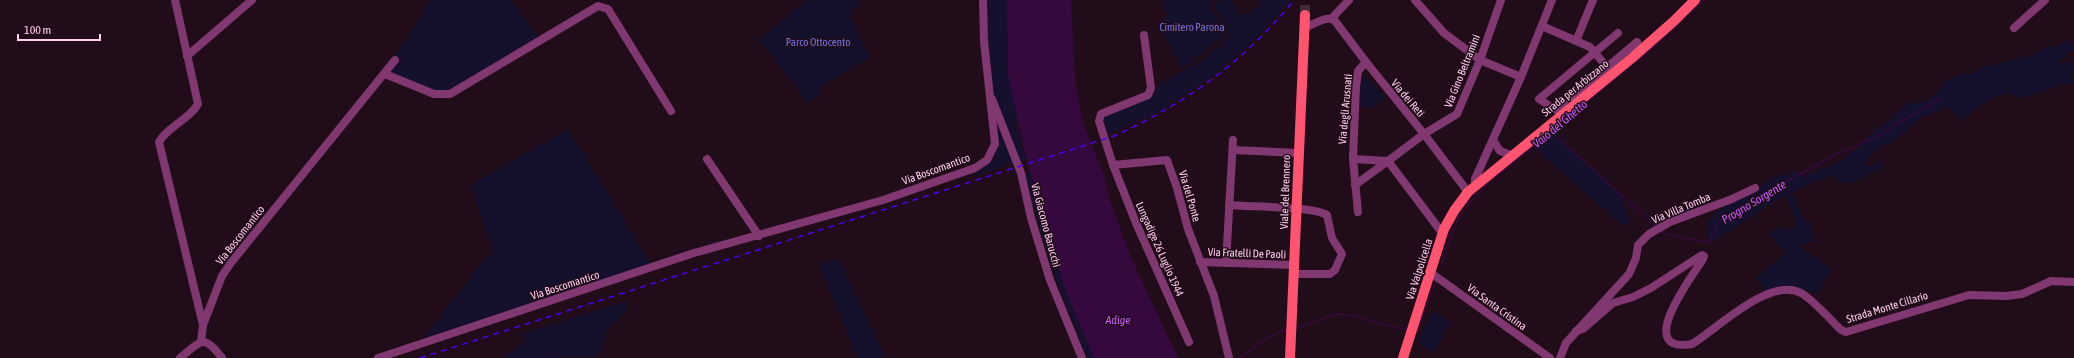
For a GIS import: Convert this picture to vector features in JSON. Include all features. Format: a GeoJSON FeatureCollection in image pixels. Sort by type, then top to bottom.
{"type":"FeatureCollection","features":[{"type":"Feature","properties":{"kind":"main road","name":"Strada per Arbizzano"},"geometry":{"type":"LineString","coordinates":[[1472,189],[1511,155],[1632,58],[1674,21],[1695,0]]}},
{"type":"Feature","properties":{"kind":"main road","name":"Viale del Brennero"},"geometry":{"type":"LineString","coordinates":[[1290,358],[1305,15]]}},
{"type":"Feature","properties":{"kind":"main road","name":"Via Valpolicella"},"geometry":{"type":"LineString","coordinates":[[1403,358],[1443,234],[1454,211],[1472,189]]}},
{"type":"Feature","properties":{"kind":"street","name":"Via Boscomantico"},"geometry":{"type":"LineString","coordinates":[[175,0],[198,104],[190,114],[162,136],[159,142],[203,325]]}},
{"type":"Feature","properties":{"kind":"street"},"geometry":{"type":"LineString","coordinates":[[187,56],[252,0]]}},
{"type":"Feature","properties":{"kind":"street","name":"Via Boscomantico"},"geometry":{"type":"LineString","coordinates":[[378,358],[694,253],[883,200],[975,168],[987,160],[995,144],[984,41],[983,0]]}},
{"type":"Feature","properties":{"kind":"street"},"geometry":{"type":"LineString","coordinates":[[1304,28],[1332,18],[1349,0]]}},
{"type":"Feature","properties":{"kind":"street"},"geometry":{"type":"LineString","coordinates":[[1415,0],[1444,33],[1480,60],[1521,77]]}},
{"type":"Feature","properties":{"kind":"street","name":"Via Gino Beltramini"},"geometry":{"type":"LineString","coordinates":[[1424,134],[1457,114],[1480,60],[1500,0]]}},
{"type":"Feature","properties":{"kind":"street","name":"Via Valpolicella"},"geometry":{"type":"LineString","coordinates":[[1472,189],[1521,77],[1552,0]]}},
{"type":"Feature","properties":{"kind":"street"},"geometry":{"type":"LineString","coordinates":[[1576,41],[1593,0]]}},
{"type":"Feature","properties":{"kind":"street"},"geometry":{"type":"LineString","coordinates":[[2014,28],[2045,0]]}},
{"type":"Feature","properties":{"kind":"street"},"geometry":{"type":"LineString","coordinates":[[385,74],[434,94],[450,94],[598,6],[604,6],[608,9],[670,111]]}},
{"type":"Feature","properties":{"kind":"street","name":"Via dei Reti"},"geometry":{"type":"LineString","coordinates":[[1332,18],[1424,134],[1472,189]]}},
{"type":"Feature","properties":{"kind":"street"},"geometry":{"type":"LineString","coordinates":[[1542,26],[1590,47],[1607,67]]}},
{"type":"Feature","properties":{"kind":"street"},"geometry":{"type":"LineString","coordinates":[[1618,33],[1539,99],[1556,110],[1637,42]]}},
{"type":"Feature","properties":{"kind":"street"},"geometry":{"type":"LineString","coordinates":[[1113,166],[1099,122],[1101,114],[1148,95],[1151,88],[1144,35]]}},
{"type":"Feature","properties":{"kind":"street","name":"Via Boscomantico"},"geometry":{"type":"LineString","coordinates":[[200,342],[203,325],[222,276],[230,264],[395,60]]}},
{"type":"Feature","properties":{"kind":"street","name":"Via degli Arusnati"},"geometry":{"type":"LineString","coordinates":[[1358,212],[1353,159],[1356,77],[1358,71],[1366,62]]}},
{"type":"Feature","properties":{"kind":"street","name":"Via Giacomo Barucchi"},"geometry":{"type":"LineString","coordinates":[[990,97],[1000,115],[1019,168],[1031,218],[1050,280],[1082,358]]}},
{"type":"Feature","properties":{"kind":"street"},"geometry":{"type":"LineString","coordinates":[[1355,185],[1424,134]]}},
{"type":"Feature","properties":{"kind":"street"},"geometry":{"type":"LineString","coordinates":[[1226,263],[1233,140]]}},
{"type":"Feature","properties":{"kind":"street"},"geometry":{"type":"LineString","coordinates":[[1493,140],[1500,151],[1511,155]]}},
{"type":"Feature","properties":{"kind":"street"},"geometry":{"type":"LineString","coordinates":[[1233,150],[1298,153]]}},
{"type":"Feature","properties":{"kind":"street"},"geometry":{"type":"LineString","coordinates":[[707,159],[759,236]]}},
{"type":"Feature","properties":{"kind":"street","name":"Via degli Arusnati"},"geometry":{"type":"LineString","coordinates":[[1353,159],[1388,162]]}},
{"type":"Feature","properties":{"kind":"street","name":"Via del Ponte"},"geometry":{"type":"LineString","coordinates":[[1113,166],[1167,160],[1177,188],[1188,229],[1214,296],[1228,356]]}},
{"type":"Feature","properties":{"kind":"street"},"geometry":{"type":"LineString","coordinates":[[1388,162],[1443,234]]}},
{"type":"Feature","properties":{"kind":"street","name":"Lungadige 26 Luglio 1944"},"geometry":{"type":"LineString","coordinates":[[1113,166],[1136,223],[1189,342]]}},
{"type":"Feature","properties":{"kind":"street","name":"Via Villa Tomba"},"geometry":{"type":"LineString","coordinates":[[1560,358],[1566,343],[1628,274],[1636,258],[1638,245],[1649,234],[1670,222],[1732,199],[1755,188]]}},
{"type":"Feature","properties":{"kind":"street"},"geometry":{"type":"LineString","coordinates":[[1229,205],[1296,209]]}},
{"type":"Feature","properties":{"kind":"street","name":"Via Fratelli De Paoli"},"geometry":{"type":"LineString","coordinates":[[1200,262],[1294,269],[1330,274],[1335,270],[1342,254],[1332,238],[1327,215],[1322,212],[1296,209]]}},
{"type":"Feature","properties":{"kind":"street","name":"Strada Monte Cillario"},"geometry":{"type":"LineString","coordinates":[[1576,331],[1583,329],[1613,303],[1651,288],[1702,255],[1704,256],[1703,259],[1674,303],[1667,321],[1667,335],[1671,341],[1682,346],[1692,344],[1749,303],[1773,292],[1794,290],[1803,294],[1846,332],[1970,295],[2006,296],[2022,294],[2051,281],[2074,282]]}},
{"type":"Feature","properties":{"kind":"street","name":"Via Santa Cristina"},"geometry":{"type":"LineString","coordinates":[[1431,273],[1550,358]]}},
{"type":"Feature","properties":{"kind":"street"},"geometry":{"type":"LineString","coordinates":[[180,358],[200,342],[206,342],[212,345],[222,358]]}},
{"type":"Feature","properties":{"kind":"green space"},"geometry":{"type":"Polygon","coordinates":[[[431,0],[511,0],[540,39],[449,93],[432,91],[385,73],[431,0]]]}},
{"type":"Feature","properties":{"kind":"green space","name":"Parco Ottocento"},"geometry":{"type":"Polygon","coordinates":[[[807,0],[859,0],[850,17],[870,58],[822,85],[822,94],[807,103],[784,70],[758,40],[807,0]]]}},
{"type":"Feature","properties":{"kind":"green space"},"geometry":{"type":"Polygon","coordinates":[[[985,0],[1006,0],[1011,12],[1012,26],[1007,28],[1007,42],[1013,59],[1018,103],[1015,124],[1020,136],[1022,149],[1028,159],[971,177],[993,161],[998,140],[991,76],[992,68],[988,55],[985,0]]]}},
{"type":"Feature","properties":{"kind":"green space","name":"Cimitero Parona"},"geometry":{"type":"Polygon","coordinates":[[[1160,0],[1214,0],[1208,3],[1225,34],[1182,69],[1157,23],[1169,16],[1160,0]]]}},
{"type":"Feature","properties":{"kind":"green space"},"geometry":{"type":"Polygon","coordinates":[[[1220,0],[1231,0],[1240,15],[1246,14],[1258,6],[1259,0],[1292,0],[1247,47],[1221,70],[1158,113],[1104,135],[1099,118],[1203,60],[1230,37],[1213,4],[1220,0]]]}},
{"type":"Feature","properties":{"kind":"green space"},"geometry":{"type":"Polygon","coordinates":[[[2067,40],[2074,45],[2074,54],[2070,51],[2066,53],[2064,59],[2060,60],[2059,63],[2074,62],[2074,74],[2070,74],[2069,76],[2074,79],[2074,84],[2066,83],[2017,99],[2014,94],[2008,93],[2001,95],[1978,107],[1962,122],[1955,112],[1947,107],[1919,119],[1899,137],[1873,152],[1865,162],[1867,167],[1879,162],[1883,163],[1882,168],[1854,182],[1841,182],[1830,175],[1792,192],[1804,220],[1811,223],[1812,235],[1818,240],[1799,246],[1832,269],[1818,293],[1797,288],[1773,293],[1770,299],[1756,278],[1790,249],[1780,250],[1773,237],[1769,238],[1767,234],[1780,227],[1785,231],[1795,226],[1796,223],[1786,198],[1783,196],[1709,244],[1707,222],[1711,217],[1725,206],[1765,183],[1784,174],[1790,173],[1797,172],[1803,177],[1839,162],[1859,147],[1872,132],[1892,119],[1907,103],[1928,101],[1944,83],[1953,77],[1966,73],[1969,75],[1983,67],[2029,56],[2046,47],[2057,46],[2067,40]]]}},
{"type":"Feature","properties":{"kind":"green space"},"geometry":{"type":"Polygon","coordinates":[[[1367,76],[1385,99],[1374,107],[1359,107],[1360,80],[1367,76]]]}},
{"type":"Feature","properties":{"kind":"green space"},"geometry":{"type":"Polygon","coordinates":[[[1556,126],[1558,136],[1621,195],[1622,203],[1629,216],[1630,223],[1624,227],[1532,146],[1556,126]]]}},
{"type":"Feature","properties":{"kind":"green space"},"geometry":{"type":"Polygon","coordinates":[[[568,129],[651,264],[423,339],[492,250],[470,185],[568,129]]]}},
{"type":"Feature","properties":{"kind":"green space"},"geometry":{"type":"Polygon","coordinates":[[[1032,171],[1040,206],[1115,358],[1087,358],[1053,273],[1023,175],[1032,171]]]}},
{"type":"Feature","properties":{"kind":"green space"},"geometry":{"type":"Polygon","coordinates":[[[839,259],[885,358],[858,358],[818,263],[839,259]]]}},
{"type":"Feature","properties":{"kind":"green space"},"geometry":{"type":"Polygon","coordinates":[[[626,301],[626,312],[608,329],[597,357],[501,358],[517,348],[524,340],[521,337],[515,336],[626,301]]]}},
{"type":"Feature","properties":{"kind":"green space"},"geometry":{"type":"Polygon","coordinates":[[[1433,312],[1450,321],[1434,352],[1417,343],[1433,312]]]}},
{"type":"Feature","properties":{"kind":"water","name":"Adige"},"geometry":{"type":"Polygon","coordinates":[[[1007,0],[1071,0],[1075,81],[1082,120],[1106,180],[1109,198],[1132,260],[1178,358],[1094,358],[1066,292],[1025,153],[1008,75],[1007,0]]]}},
{"type":"Feature","properties":{"kind":"waterway","name":"Vaio del Ghetto"},"geometry":{"type":"LineString","coordinates":[[1441,267],[1452,233],[1458,220],[1464,210],[1487,184],[1657,44],[1703,0]]}},
{"type":"Feature","properties":{"kind":"waterway","name":"Progno Sorgente"},"geometry":{"type":"LineString","coordinates":[[1661,231],[1664,234],[1709,243],[1718,222],[1770,190],[1839,153],[1881,135],[1899,122],[1941,99]]}},
{"type":"Feature","properties":{"kind":"waterway","name":"Progno Sorgente"},"geometry":{"type":"LineString","coordinates":[[1550,131],[1657,227]]}},
{"type":"Feature","properties":{"kind":"waterway","name":"Vaio del Ghetto"},"geometry":{"type":"LineString","coordinates":[[1417,331],[1436,281]]}},
{"type":"Feature","properties":{"kind":"waterway","name":"Vaio del Ghetto"},"geometry":{"type":"LineString","coordinates":[[1294,329],[1336,314],[1349,315],[1406,330]]}},
{"type":"Feature","properties":{"kind":"waterway","name":"Vaio del Ghetto"},"geometry":{"type":"LineString","coordinates":[[1238,358],[1268,338],[1287,330]]}},
{"type":"Feature","properties":{"kind":"tunnel"},"geometry":{"type":"LineString","coordinates":[[1305,0],[1305,15]]}},
{"type":"Feature","properties":{"kind":"railway"},"geometry":{"type":"LineString","coordinates":[[420,358],[1114,136],[1165,110],[1212,79],[1255,42],[1294,0]]}}]}
